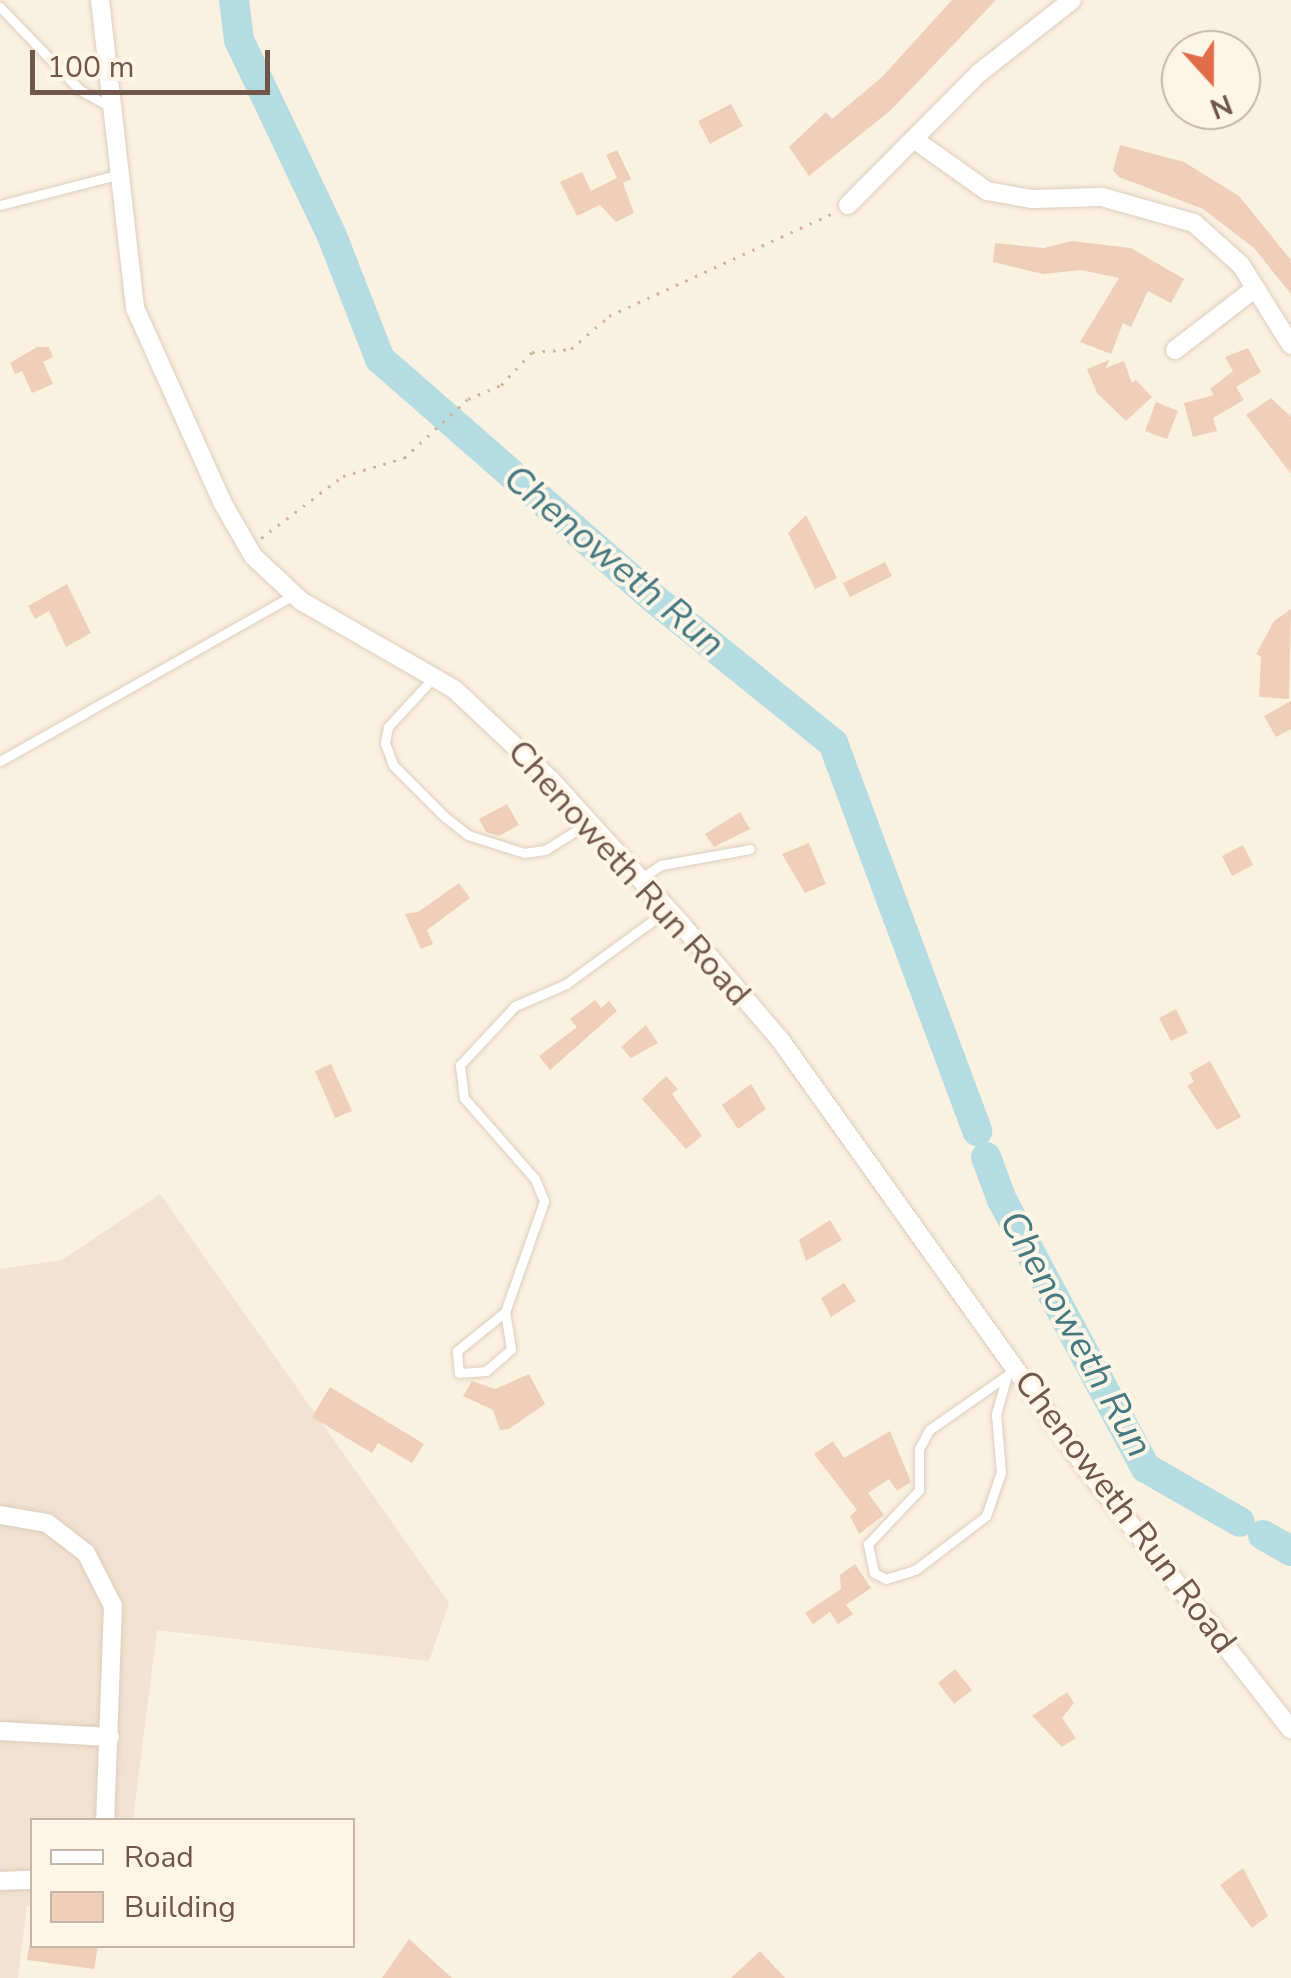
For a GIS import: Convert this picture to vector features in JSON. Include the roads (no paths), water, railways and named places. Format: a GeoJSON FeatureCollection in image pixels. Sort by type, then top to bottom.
{"type":"FeatureCollection","features":[{"type":"Feature","properties":{"kind":"street","name":"Chenoweth Run Road"},"geometry":{"type":"LineString","coordinates":[[100,0],[116,109],[117,175],[130,287],[145,337],[246,546],[293,595],[436,676],[590,822],[781,1041],[1011,1374],[1291,1729]]}},
{"type":"Feature","properties":{"kind":"street"},"geometry":{"type":"LineString","coordinates":[[848,206],[979,73],[1072,0]]}},
{"type":"Feature","properties":{"kind":"street"},"geometry":{"type":"LineString","coordinates":[[915,140],[987,191],[1032,198],[1102,197],[1177,215],[1225,246],[1291,344]]}},
{"type":"Feature","properties":{"kind":"street"},"geometry":{"type":"LineString","coordinates":[[1175,350],[1253,290]]}},
{"type":"Feature","properties":{"kind":"street"},"geometry":{"type":"LineString","coordinates":[[0,1515],[48,1523],[86,1554],[114,1606],[105,1818]]}},
{"type":"Feature","properties":{"kind":"street"},"geometry":{"type":"LineString","coordinates":[[0,1731],[110,1737]]}},
{"type":"Feature","properties":{"kind":"street"},"geometry":{"type":"LineString","coordinates":[[0,1881],[30,1880]]}},
{"type":"Feature","properties":{"kind":"lane"},"geometry":{"type":"LineString","coordinates":[[0,7],[80,90],[116,109]]}},
{"type":"Feature","properties":{"kind":"lane"},"geometry":{"type":"LineString","coordinates":[[0,205],[117,175]]}},
{"type":"Feature","properties":{"kind":"lane"},"geometry":{"type":"LineString","coordinates":[[0,761],[293,595]]}},
{"type":"Feature","properties":{"kind":"lane"},"geometry":{"type":"LineString","coordinates":[[436,676],[388,727],[393,765],[414,788],[468,835],[524,853],[545,850],[590,822]]}},
{"type":"Feature","properties":{"kind":"lane"},"geometry":{"type":"LineString","coordinates":[[640,879],[661,866],[750,849]]}},
{"type":"Feature","properties":{"kind":"lane"},"geometry":{"type":"LineString","coordinates":[[505,1312],[457,1351],[459,1373],[503,1362],[511,1349],[505,1312],[544,1201],[535,1179],[464,1098],[460,1065],[515,1006],[566,984],[667,910]]}},
{"type":"Feature","properties":{"kind":"lane"},"geometry":{"type":"LineString","coordinates":[[1011,1374],[996,1414],[1001,1472],[986,1516],[916,1570],[886,1579],[874,1573],[868,1544],[919,1490],[920,1450],[929,1430],[981,1388],[1011,1374]]}},
{"type":"Feature","properties":{"kind":"waterway","name":"Chenoweth Run"},"geometry":{"type":"LineString","coordinates":[[234,0],[239,40],[332,236],[380,359],[652,597],[833,743],[977,1131]]}},
{"type":"Feature","properties":{"kind":"waterway","name":"Chenoweth Run"},"geometry":{"type":"LineString","coordinates":[[986,1157],[1002,1200],[1146,1468],[1240,1522]]}},
{"type":"Feature","properties":{"kind":"waterway","name":"Chenoweth Run"},"geometry":{"type":"LineString","coordinates":[[1263,1535],[1291,1551]]}}]}
